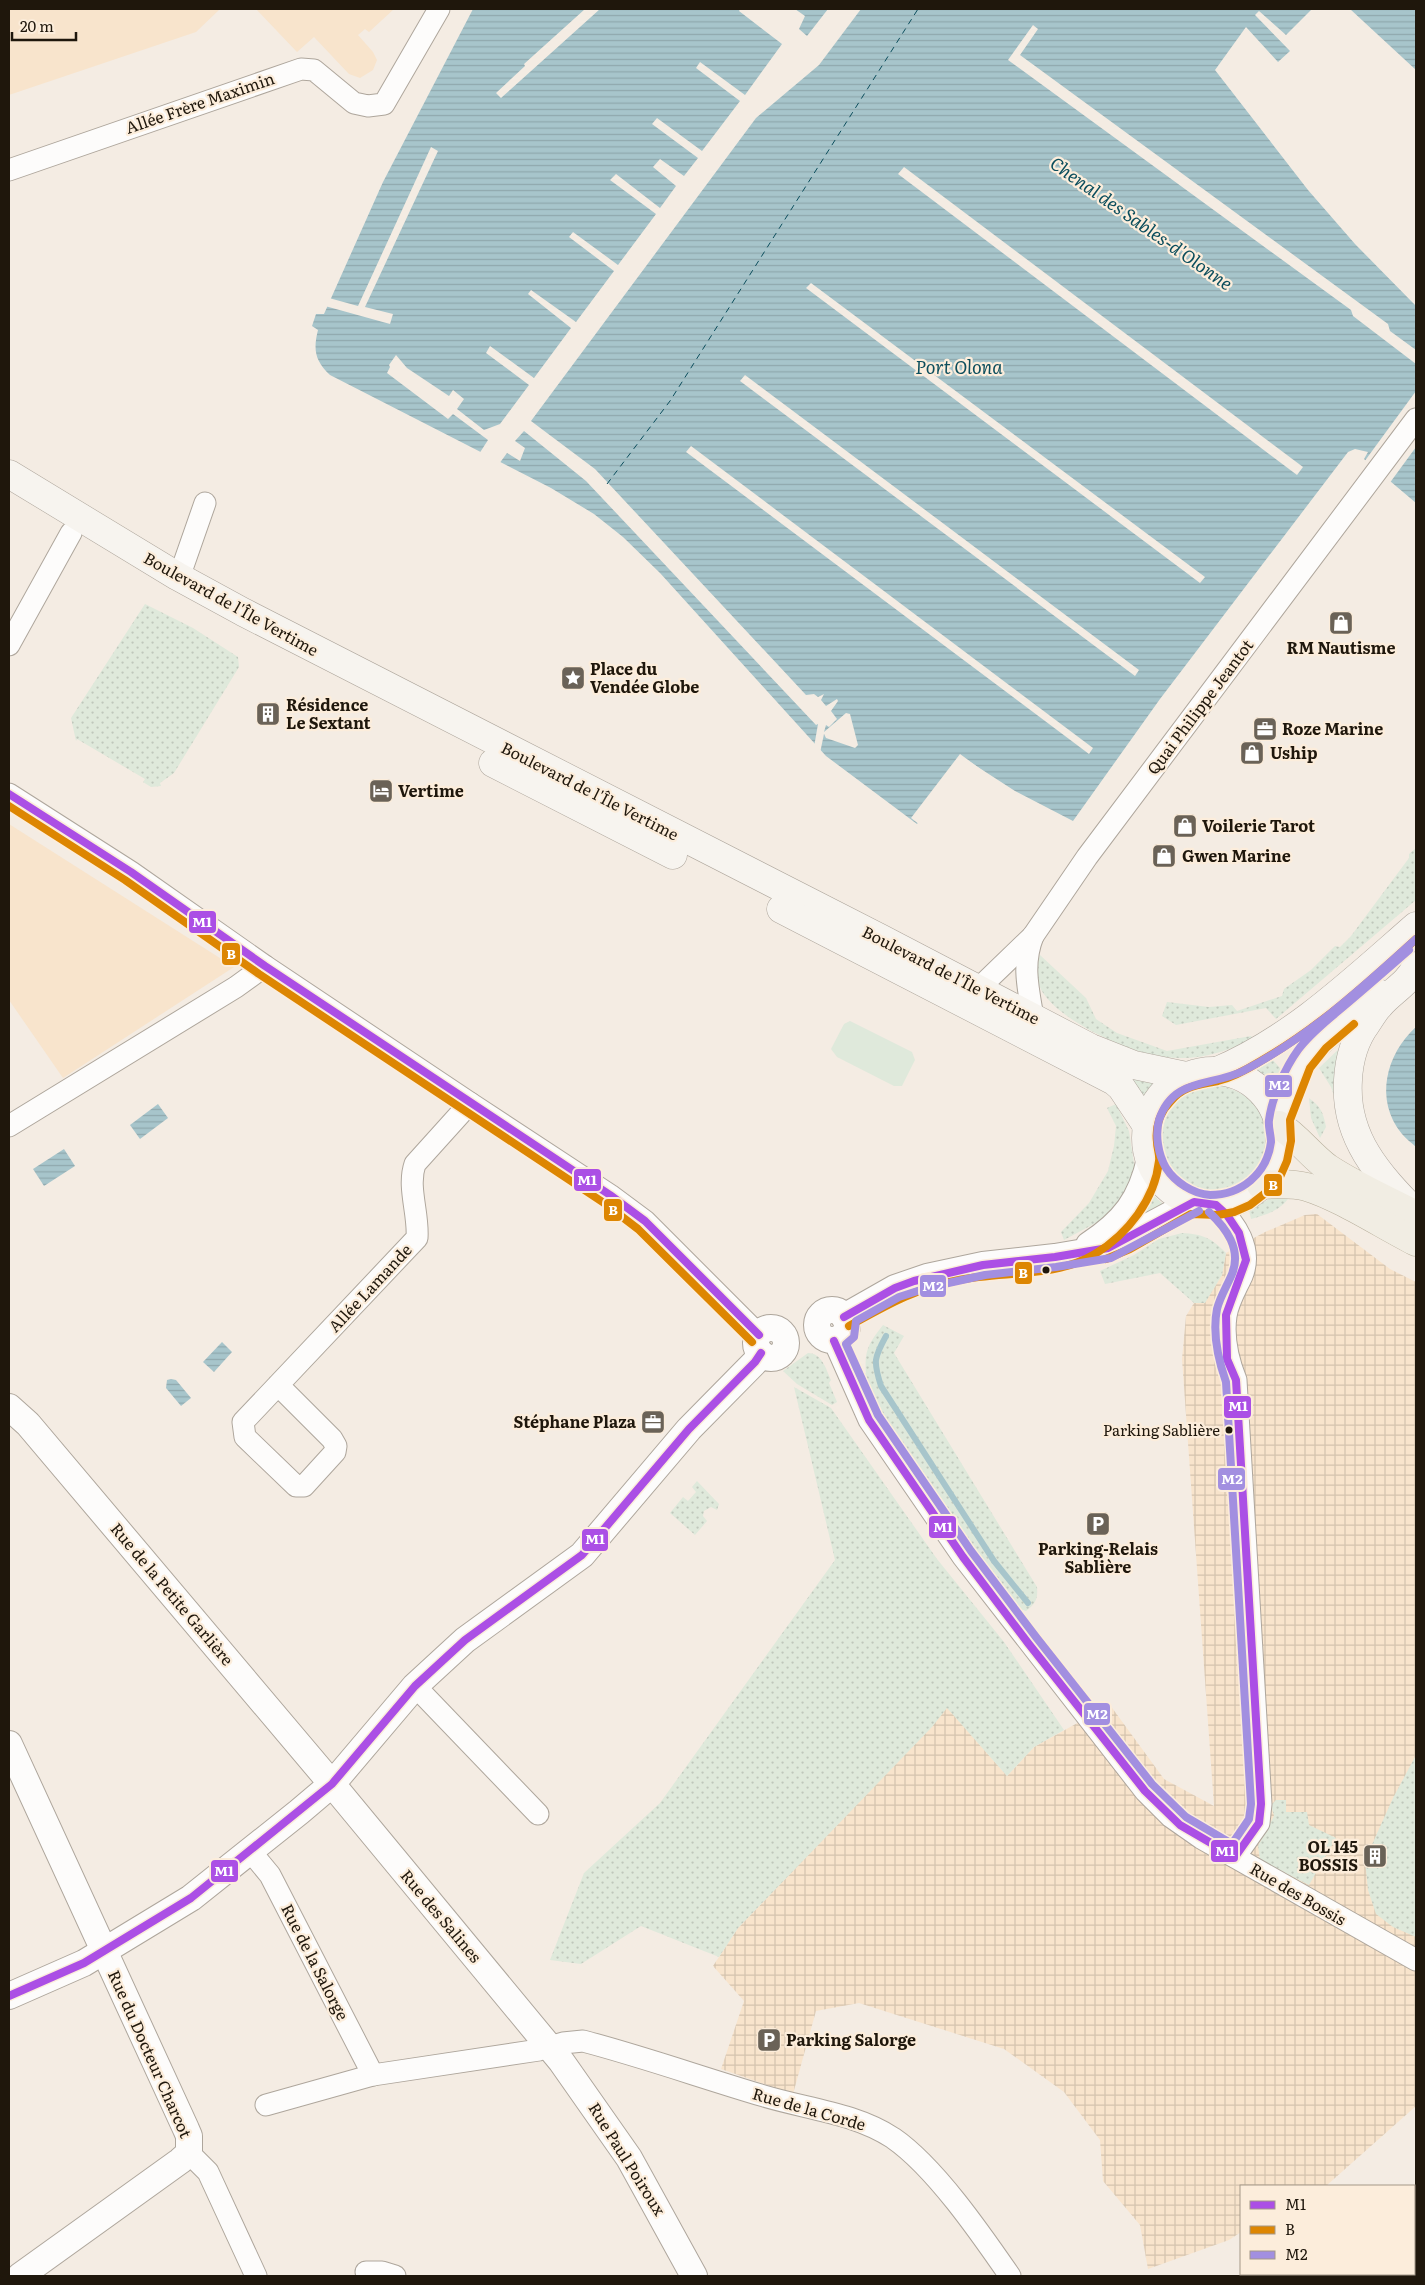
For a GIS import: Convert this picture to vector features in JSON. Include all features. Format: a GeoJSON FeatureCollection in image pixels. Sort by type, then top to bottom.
{"type":"FeatureCollection","features":[{"type":"Feature","properties":{"kind":"main road","name":"Boulevard de l'Île Vertime"},"geometry":{"type":"LineString","coordinates":[[9,474],[177,576],[320,652],[1091,1048],[1134,1065],[1186,1076]]}},
{"type":"Feature","properties":{"kind":"main road","name":"Boulevard de l'Île Vertime"},"geometry":{"type":"LineString","coordinates":[[9,494],[71,533],[232,627],[546,791],[754,895],[1114,1081],[1122,1087],[1147,1126]]}},
{"type":"Feature","properties":{"kind":"main road"},"geometry":{"type":"LineString","coordinates":[[1217,1071],[1256,1053],[1283,1036],[1416,926]]}},
{"type":"Feature","properties":{"kind":"main road"},"geometry":{"type":"LineString","coordinates":[[1279,1123],[1297,1070],[1310,1050],[1416,958]]}},
{"type":"Feature","properties":{"kind":"main road"},"geometry":{"type":"LineString","coordinates":[[1416,966],[1413,975],[1381,1004],[1365,1025],[1352,1054],[1347,1088],[1351,1121],[1362,1148],[1383,1179],[1416,1214]]}},
{"type":"Feature","properties":{"kind":"main road"},"geometry":{"type":"LineString","coordinates":[[1206,1071],[1217,1071],[1234,1074],[1249,1081],[1262,1092],[1272,1106],[1279,1123],[1281,1141],[1278,1157],[1271,1172],[1261,1185],[1248,1195],[1233,1202],[1205,1204],[1179,1196],[1166,1186],[1156,1174],[1150,1159],[1146,1143],[1147,1126],[1152,1110],[1160,1096],[1186,1076],[1206,1071]]}},
{"type":"Feature","properties":{"kind":"main road"},"geometry":{"type":"LineString","coordinates":[[1279,1123],[1314,1157],[1329,1168],[1416,1214]]}},
{"type":"Feature","properties":{"kind":"main road"},"geometry":{"type":"LineString","coordinates":[[1261,1185],[1276,1184],[1308,1187],[1330,1196],[1416,1242]]}},
{"type":"Feature","properties":{"kind":"street","name":"Allée Frère Maximin"},"geometry":{"type":"LineString","coordinates":[[9,170],[301,69],[314,70],[354,103],[368,106],[384,104],[438,9]]}},
{"type":"Feature","properties":{"kind":"street","name":"Quai Philippe Jeantot"},"geometry":{"type":"LineString","coordinates":[[978,989],[1033,936],[1087,857],[1416,419]]}},
{"type":"Feature","properties":{"kind":"street"},"geometry":{"type":"LineString","coordinates":[[177,576],[183,566],[205,503]]}},
{"type":"Feature","properties":{"kind":"street"},"geometry":{"type":"LineString","coordinates":[[9,646],[71,533]]}},
{"type":"Feature","properties":{"kind":"street"},"geometry":{"type":"LineString","coordinates":[[9,794],[131,872],[265,966],[470,1104],[583,1176],[645,1221],[760,1344],[769,1358],[779,1356],[785,1348],[785,1339],[845,1334],[847,1325],[844,1317],[895,1288],[926,1277],[983,1265],[1093,1251],[1116,1244],[1166,1215],[1205,1204],[1227,1215],[1239,1233],[1246,1260],[1226,1315],[1228,1359],[1236,1380],[1261,1804],[1259,1823],[1234,1857]]}},
{"type":"Feature","properties":{"kind":"street"},"geometry":{"type":"LineString","coordinates":[[1033,936],[1026,957],[1026,969],[1033,1017]]}},
{"type":"Feature","properties":{"kind":"street"},"geometry":{"type":"LineString","coordinates":[[9,1126],[236,987],[265,966]]}},
{"type":"Feature","properties":{"kind":"street","name":"Allée Lamande"},"geometry":{"type":"LineString","coordinates":[[278,1385],[332,1439],[336,1446],[335,1452],[304,1486],[296,1486],[245,1437],[242,1422],[417,1238],[418,1225],[412,1182],[412,1172],[415,1164],[470,1104]]}},
{"type":"Feature","properties":{"kind":"street"},"geometry":{"type":"LineString","coordinates":[[1078,1253],[1103,1236],[1131,1207],[1145,1178],[1150,1159]]}},
{"type":"Feature","properties":{"kind":"street","name":"Rue des Bossis"},"geometry":{"type":"LineString","coordinates":[[826,1335],[869,1420],[963,1557],[1028,1644],[1145,1791],[1180,1825],[1416,1960]]}},
{"type":"Feature","properties":{"kind":"street","name":"Rue du Docteur Charcot"},"geometry":{"type":"LineString","coordinates":[[20,2276],[189,2153],[189,2136],[186,2128],[104,1952],[126,1936],[191,1898],[251,1852],[332,1784],[416,1686],[465,1640],[582,1555],[689,1429],[755,1362],[760,1344]]}},
{"type":"Feature","properties":{"kind":"street","name":"Rue de la Petite Garlière"},"geometry":{"type":"LineString","coordinates":[[9,1407],[28,1424],[49,1448],[332,1784]]}},
{"type":"Feature","properties":{"kind":"street"},"geometry":{"type":"LineString","coordinates":[[416,1686],[538,1814]]}},
{"type":"Feature","properties":{"kind":"street"},"geometry":{"type":"LineString","coordinates":[[9,1744],[104,1952],[9,1996]]}},
{"type":"Feature","properties":{"kind":"street","name":"Rue des Salines"},"geometry":{"type":"LineString","coordinates":[[332,1784],[550,2048]]}},
{"type":"Feature","properties":{"kind":"street","name":"Rue de la Salorge"},"geometry":{"type":"LineString","coordinates":[[251,1852],[270,1875],[373,2075]]}},
{"type":"Feature","properties":{"kind":"street","name":"Rue de la Corde"},"geometry":{"type":"LineString","coordinates":[[550,2048],[563,2043],[583,2041],[765,2097],[840,2115],[868,2125],[893,2139],[921,2163],[987,2243],[1010,2276]]}},
{"type":"Feature","properties":{"kind":"street"},"geometry":{"type":"LineString","coordinates":[[266,2105],[373,2075],[550,2048]]}},
{"type":"Feature","properties":{"kind":"street","name":"Rue Paul Poiroux"},"geometry":{"type":"LineString","coordinates":[[550,2048],[590,2099],[629,2158],[694,2276]]}},
{"type":"Feature","properties":{"kind":"street"},"geometry":{"type":"LineString","coordinates":[[189,2153],[208,2172],[256,2276]]}},
{"type":"Feature","properties":{"kind":"street"},"geometry":{"type":"LineString","coordinates":[[366,2272],[382,2272],[395,2276]]}},
{"type":"Feature","properties":{"kind":"shaded area"},"geometry":{"type":"Polygon","coordinates":[[[9,9],[220,9],[196,32],[9,95],[9,9]]]}},
{"type":"Feature","properties":{"kind":"shaded area"},"geometry":{"type":"Polygon","coordinates":[[[256,9],[394,9],[369,32],[365,29],[358,35],[373,52],[377,60],[373,70],[360,78],[349,74],[314,37],[297,52],[256,9]]]}},
{"type":"Feature","properties":{"kind":"shaded area"},"geometry":{"type":"Polygon","coordinates":[[[9,824],[234,967],[63,1078],[9,1000],[9,824]]]}},
{"type":"Feature","properties":{"kind":"shaded area"},"geometry":{"type":"Polygon","coordinates":[[[1317,1214],[1390,1269],[1416,1282],[1416,2106],[1327,2185],[1240,2185],[1240,2233],[1229,2240],[1148,2269],[1140,2225],[1103,2181],[1100,2140],[1064,2092],[1004,2049],[859,2003],[816,2011],[793,2094],[721,2069],[744,2001],[713,1966],[738,1928],[931,1727],[947,1707],[1007,1776],[1034,1747],[1110,1705],[1164,1779],[1214,1806],[1182,1359],[1186,1316],[1194,1303],[1205,1302],[1222,1275],[1226,1253],[1265,1232],[1305,1215],[1317,1214]]]}},
{"type":"Feature","properties":{"kind":"green space"},"geometry":{"type":"Polygon","coordinates":[[[145,604],[193,628],[238,657],[239,667],[174,773],[160,783],[161,786],[151,787],[143,782],[145,779],[77,739],[76,741],[71,718],[145,604]]]}},
{"type":"Feature","properties":{"kind":"green space"},"geometry":{"type":"Polygon","coordinates":[[[1416,848],[1416,900],[1276,1019],[1266,1008],[1176,1025],[1162,1016],[1167,1002],[1209,1007],[1232,1005],[1237,1011],[1282,996],[1284,989],[1311,970],[1335,946],[1340,947],[1351,936],[1409,858],[1409,854],[1416,848]]]}},
{"type":"Feature","properties":{"kind":"green space"},"geometry":{"type":"Polygon","coordinates":[[[1040,955],[1086,998],[1096,1019],[1117,1033],[1167,1051],[1251,1036],[1253,1039],[1221,1052],[1188,1058],[1150,1054],[1113,1042],[1075,1021],[1059,1010],[1046,997],[1037,978],[1037,966],[1040,955]]]}},
{"type":"Feature","properties":{"kind":"green space"},"geometry":{"type":"Polygon","coordinates":[[[850,1021],[912,1052],[915,1060],[902,1086],[894,1086],[837,1057],[831,1049],[844,1024],[850,1021]]]}},
{"type":"Feature","properties":{"kind":"green space"},"geometry":{"type":"Polygon","coordinates":[[[1343,1045],[1337,1104],[1331,1087],[1319,1068],[1343,1045]]]}},
{"type":"Feature","properties":{"kind":"green space"},"geometry":{"type":"Polygon","coordinates":[[[1091,1055],[1155,1082],[1143,1098],[1091,1055]]]}},
{"type":"Feature","properties":{"kind":"green space"},"geometry":{"type":"Polygon","coordinates":[[[1272,1059],[1287,1076],[1278,1092],[1269,1079],[1255,1068],[1272,1059]]]}},
{"type":"Feature","properties":{"kind":"green space"},"geometry":{"type":"Polygon","coordinates":[[[1214,1086],[1234,1090],[1243,1095],[1257,1109],[1262,1118],[1266,1138],[1262,1158],[1257,1167],[1243,1181],[1234,1186],[1214,1190],[1194,1186],[1185,1181],[1171,1167],[1166,1158],[1162,1138],[1166,1118],[1171,1109],[1185,1095],[1194,1090],[1214,1086]]]}},
{"type":"Feature","properties":{"kind":"green space"},"geometry":{"type":"Polygon","coordinates":[[[1309,1098],[1319,1107],[1324,1117],[1326,1127],[1320,1138],[1311,1118],[1309,1098]]]}},
{"type":"Feature","properties":{"kind":"green space"},"geometry":{"type":"Polygon","coordinates":[[[1116,1104],[1129,1131],[1135,1170],[1131,1188],[1103,1219],[1064,1240],[1061,1232],[1089,1203],[1108,1171],[1114,1146],[1116,1126],[1107,1108],[1116,1104]]]}},
{"type":"Feature","properties":{"kind":"green space"},"geometry":{"type":"Polygon","coordinates":[[[1149,1195],[1153,1195],[1164,1205],[1128,1230],[1149,1195]]]}},
{"type":"Feature","properties":{"kind":"green space"},"geometry":{"type":"Polygon","coordinates":[[[1283,1197],[1288,1199],[1276,1210],[1251,1219],[1249,1210],[1271,1198],[1283,1197]]]}},
{"type":"Feature","properties":{"kind":"green space"},"geometry":{"type":"Polygon","coordinates":[[[1182,1233],[1195,1234],[1206,1238],[1226,1253],[1222,1275],[1205,1303],[1194,1303],[1160,1273],[1105,1284],[1100,1271],[1134,1255],[1159,1239],[1182,1233]]]}},
{"type":"Feature","properties":{"kind":"green space"},"geometry":{"type":"Polygon","coordinates":[[[883,1325],[904,1336],[894,1353],[1037,1587],[1036,1600],[1026,1611],[1020,1609],[957,1530],[870,1396],[860,1376],[866,1373],[867,1352],[874,1337],[883,1325]]]}},
{"type":"Feature","properties":{"kind":"green space"},"geometry":{"type":"Polygon","coordinates":[[[808,1353],[820,1359],[831,1380],[829,1383],[837,1402],[832,1405],[797,1384],[783,1371],[808,1353]]]}},
{"type":"Feature","properties":{"kind":"green space"},"geometry":{"type":"Polygon","coordinates":[[[794,1387],[831,1408],[937,1559],[1004,1642],[1064,1730],[1034,1747],[1007,1776],[947,1708],[932,1727],[738,1928],[719,1957],[641,1926],[581,1964],[550,1960],[584,1873],[660,1803],[835,1560],[794,1387]]]}},
{"type":"Feature","properties":{"kind":"green space"},"geometry":{"type":"Polygon","coordinates":[[[697,1481],[719,1504],[717,1510],[711,1507],[704,1511],[703,1516],[707,1521],[695,1535],[670,1513],[683,1497],[688,1501],[696,1492],[692,1487],[697,1481]]]}},
{"type":"Feature","properties":{"kind":"green space"},"geometry":{"type":"Polygon","coordinates":[[[1416,1755],[1416,1937],[1393,1927],[1376,1914],[1368,1890],[1365,1860],[1393,1798],[1416,1755]]]}},
{"type":"Feature","properties":{"kind":"green space"},"geometry":{"type":"Polygon","coordinates":[[[1276,1800],[1286,1800],[1286,1812],[1307,1812],[1309,1825],[1336,1838],[1309,1885],[1260,1860],[1258,1846],[1274,1816],[1271,1805],[1276,1800]]]}},
{"type":"Feature","properties":{"kind":"water","name":"Port Olona"},"geometry":{"type":"Polygon","coordinates":[[[473,9],[1312,9],[1286,35],[1259,11],[1255,15],[1290,51],[1278,62],[1246,27],[1215,70],[1308,190],[1355,244],[1416,306],[1416,503],[1364,459],[1368,452],[1355,449],[1348,452],[1160,699],[1073,821],[1015,791],[967,760],[917,824],[826,756],[660,573],[623,537],[594,514],[551,488],[330,375],[318,360],[316,344],[318,330],[312,326],[316,314],[324,314],[383,182],[473,9]]]}},
{"type":"Feature","properties":{"kind":"water"},"geometry":{"type":"Polygon","coordinates":[[[1350,9],[1416,9],[1416,70],[1350,9]]]}},
{"type":"Feature","properties":{"kind":"water"},"geometry":{"type":"Polygon","coordinates":[[[1416,1027],[1416,1147],[1402,1134],[1393,1121],[1388,1107],[1386,1092],[1387,1078],[1397,1050],[1416,1027]]]}},
{"type":"Feature","properties":{"kind":"water"},"geometry":{"type":"Polygon","coordinates":[[[158,1104],[168,1118],[140,1139],[130,1125],[158,1104]]]}},
{"type":"Feature","properties":{"kind":"water"},"geometry":{"type":"Polygon","coordinates":[[[64,1149],[75,1166],[44,1186],[33,1169],[64,1149]]]}},
{"type":"Feature","properties":{"kind":"water"},"geometry":{"type":"Polygon","coordinates":[[[222,1342],[232,1352],[214,1372],[203,1362],[222,1342]]]}},
{"type":"Feature","properties":{"kind":"water"},"geometry":{"type":"Polygon","coordinates":[[[167,1380],[176,1380],[191,1398],[181,1406],[166,1388],[167,1380]]]}},
{"type":"Feature","properties":{"kind":"pier"},"geometry":{"type":"Polygon","coordinates":[[[585,9],[600,9],[501,98],[496,93],[525,66],[524,64],[585,9]]]}},
{"type":"Feature","properties":{"kind":"pier"},"geometry":{"type":"Polygon","coordinates":[[[740,9],[795,9],[805,16],[799,29],[807,36],[828,9],[861,9],[819,65],[756,118],[531,421],[595,469],[806,695],[814,694],[818,697],[824,694],[821,700],[826,706],[837,699],[838,701],[831,711],[837,719],[829,727],[826,725],[824,732],[846,713],[850,714],[858,745],[855,748],[826,738],[824,734],[820,753],[814,747],[818,724],[816,725],[586,481],[524,431],[515,441],[525,448],[520,461],[507,453],[499,464],[479,454],[488,440],[453,414],[448,419],[387,373],[389,365],[396,355],[407,368],[449,396],[453,390],[464,399],[457,409],[484,430],[500,424],[529,385],[486,353],[490,346],[534,378],[571,328],[528,294],[531,290],[576,322],[614,271],[569,237],[573,232],[618,265],[656,214],[610,180],[616,174],[660,208],[676,186],[653,167],[660,159],[684,176],[698,158],[652,124],[657,118],[702,151],[740,101],[696,68],[700,62],[745,95],[782,44],[739,11],[740,9]]]}},
{"type":"Feature","properties":{"kind":"pier"},"geometry":{"type":"Polygon","coordinates":[[[1033,25],[1038,29],[1020,55],[1388,324],[1390,331],[1416,350],[1416,364],[1353,316],[1351,310],[1008,60],[1033,25]]]}},
{"type":"Feature","properties":{"kind":"pier"},"geometry":{"type":"Polygon","coordinates":[[[431,147],[438,151],[365,307],[393,314],[390,324],[325,306],[329,298],[358,306],[431,147]]]}},
{"type":"Feature","properties":{"kind":"pier"},"geometry":{"type":"Polygon","coordinates":[[[904,167],[1303,467],[1297,475],[898,174],[904,167]]]}},
{"type":"Feature","properties":{"kind":"pier"},"geometry":{"type":"Polygon","coordinates":[[[811,283],[1205,577],[1200,583],[806,288],[811,283]]]}},
{"type":"Feature","properties":{"kind":"pier"},"geometry":{"type":"Polygon","coordinates":[[[745,375],[1139,670],[1135,676],[740,381],[745,375]]]}},
{"type":"Feature","properties":{"kind":"pier"},"geometry":{"type":"Polygon","coordinates":[[[1416,391],[1416,447],[1389,484],[1364,462],[1416,391]]]}},
{"type":"Feature","properties":{"kind":"pier"},"geometry":{"type":"Polygon","coordinates":[[[691,446],[1093,748],[1089,754],[686,452],[691,446]]]}},
{"type":"Feature","properties":{"kind":"pier"},"geometry":{"type":"Polygon","coordinates":[[[960,754],[1001,784],[968,763],[920,825],[911,818],[960,754]]]}},
{"type":"Feature","properties":{"kind":"waterway"},"geometry":{"type":"LineString","coordinates":[[886,1336],[876,1360],[881,1386],[994,1561],[1028,1603]]}},
{"type":"Feature","properties":{"kind":"ferry route"},"geometry":{"type":"LineString","coordinates":[[607,484],[670,401],[918,9]]}},
{"type":"Feature","properties":{"kind":"transit line","name":"M1"},"geometry":{"type":"LineString","coordinates":[[9,794],[131,872],[265,966],[610,1195],[645,1221],[759,1335]]}},
{"type":"Feature","properties":{"kind":"transit line","name":"B"},"geometry":{"type":"LineString","coordinates":[[9,806],[125,880],[259,974],[604,1203],[638,1229],[752,1342]]}},
{"type":"Feature","properties":{"kind":"transit line","name":"B"},"geometry":{"type":"LineString","coordinates":[[849,1326],[889,1304],[943,1283],[976,1277],[1029,1273],[1063,1267],[1080,1262],[1107,1246],[1129,1226],[1146,1202],[1152,1189],[1159,1161],[1157,1145],[1158,1125],[1167,1105],[1176,1096],[1193,1086],[1218,1081],[1234,1075],[1280,1049],[1341,1005],[1416,939]]}},
{"type":"Feature","properties":{"kind":"transit line","name":"M2"},"geometry":{"type":"LineString","coordinates":[[1409,950],[1316,1030],[1298,1050],[1288,1065],[1273,1102],[1269,1120],[1271,1142],[1269,1153],[1264,1164],[1251,1180],[1242,1187],[1232,1191],[1210,1195],[1191,1190],[1174,1178],[1166,1168],[1161,1157],[1157,1132],[1159,1120],[1165,1106],[1174,1096],[1194,1085],[1231,1076],[1267,1058],[1334,1011],[1416,939]]}},
{"type":"Feature","properties":{"kind":"transit line","name":"B"},"geometry":{"type":"LineString","coordinates":[[1106,1259],[1130,1249],[1191,1214],[1218,1215],[1234,1212],[1250,1205],[1268,1191],[1280,1177],[1287,1161],[1291,1141],[1290,1120],[1310,1068],[1326,1048],[1354,1024]]}},
{"type":"Feature","properties":{"kind":"transit line","name":"M1"},"geometry":{"type":"LineString","coordinates":[[834,1341],[869,1420],[963,1557],[1028,1643],[1145,1791],[1180,1825],[1235,1857],[1259,1823],[1261,1804],[1236,1380],[1227,1359],[1226,1315],[1246,1260],[1239,1233],[1227,1215],[1216,1205],[1194,1202],[1108,1248],[1055,1257],[983,1265],[914,1281],[895,1288],[844,1317]]}},
{"type":"Feature","properties":{"kind":"transit line","name":"M2"},"geometry":{"type":"LineString","coordinates":[[1199,1211],[1111,1258],[1056,1267],[985,1275],[930,1287],[899,1297],[856,1321],[854,1337],[846,1344],[878,1415],[971,1551],[1036,1637],[1152,1784],[1186,1817],[1232,1844],[1249,1819],[1251,1804],[1226,1382],[1218,1355],[1215,1328],[1217,1309],[1232,1274],[1235,1256],[1231,1240],[1209,1212]]}},
{"type":"Feature","properties":{"kind":"transit line","name":"M1"},"geometry":{"type":"LineString","coordinates":[[9,1996],[84,1963],[191,1898],[332,1784],[415,1686],[465,1640],[582,1555],[689,1429],[755,1362],[761,1353]]}},
{"type":"Feature","properties":{"kind":"place","name":"RM Nautisme"},"geometry":{"type":"Point","coordinates":[1341,623]}},
{"type":"Feature","properties":{"kind":"place","name":"Place du Vendée Globe"},"geometry":{"type":"Point","coordinates":[573,678]}},
{"type":"Feature","properties":{"kind":"place","name":"Résidence Le Sextant"},"geometry":{"type":"Point","coordinates":[268,714]}},
{"type":"Feature","properties":{"kind":"place","name":"Roze Marine"},"geometry":{"type":"Point","coordinates":[1265,729]}},
{"type":"Feature","properties":{"kind":"place","name":"Uship"},"geometry":{"type":"Point","coordinates":[1252,753]}},
{"type":"Feature","properties":{"kind":"place","name":"Vertime"},"geometry":{"type":"Point","coordinates":[381,791]}},
{"type":"Feature","properties":{"kind":"place","name":"Voilerie Tarot"},"geometry":{"type":"Point","coordinates":[1185,826]}},
{"type":"Feature","properties":{"kind":"place","name":"Gwen Marine"},"geometry":{"type":"Point","coordinates":[1164,856]}},
{"type":"Feature","properties":{"kind":"place","name":"Stéphane Plaza"},"geometry":{"type":"Point","coordinates":[653,1422]}},
{"type":"Feature","properties":{"kind":"place","name":"Parking Sablière"},"geometry":{"type":"Point","coordinates":[1229,1430]}},
{"type":"Feature","properties":{"kind":"place","name":"Parking-Relais Sablière"},"geometry":{"type":"Point","coordinates":[1098,1524]}},
{"type":"Feature","properties":{"kind":"place","name":"OL 145 BOSSIS"},"geometry":{"type":"Point","coordinates":[1375,1856]}},
{"type":"Feature","properties":{"kind":"place","name":"Parking Salorge"},"geometry":{"type":"Point","coordinates":[769,2040]}},
{"type":"Feature","properties":{"kind":"water label","name":"Chenal des Sables-d'Olonne"},"geometry":{"type":"Point","coordinates":[1141,224]}}]}
